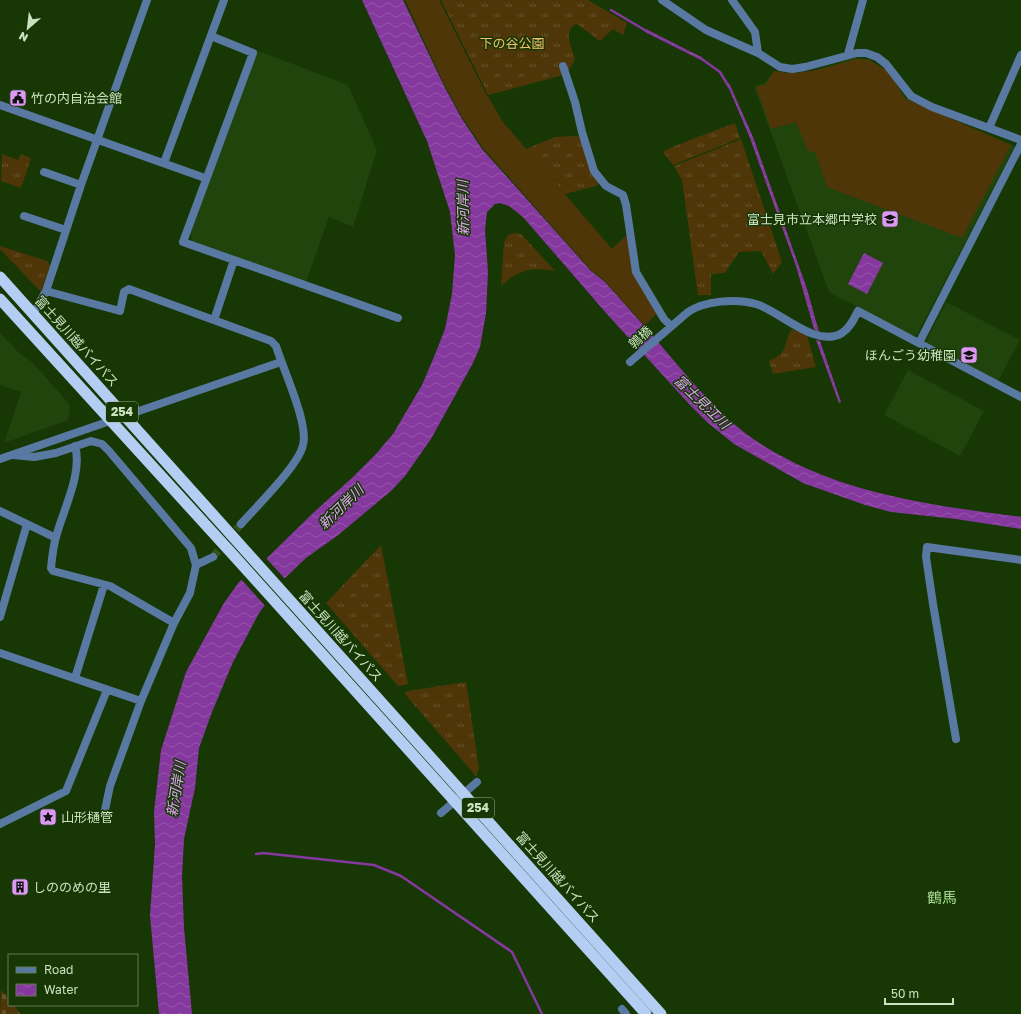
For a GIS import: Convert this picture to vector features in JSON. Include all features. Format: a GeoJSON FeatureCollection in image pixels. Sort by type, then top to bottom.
{"type":"FeatureCollection","features":[{"type":"Feature","properties":{"kind":"highway","name":"富士見川越バイパス"},"geometry":{"type":"LineString","coordinates":[[0,277],[292,603],[464,792],[661,1014]]}},
{"type":"Feature","properties":{"kind":"highway","name":"富士見川越バイパス"},"geometry":{"type":"LineString","coordinates":[[0,300],[109,421],[235,557],[646,1014]]}},
{"type":"Feature","properties":{"kind":"street"},"geometry":{"type":"LineString","coordinates":[[34,314],[46,291],[81,185],[147,0]]}},
{"type":"Feature","properties":{"kind":"street"},"geometry":{"type":"LineString","coordinates":[[164,163],[224,0]]}},
{"type":"Feature","properties":{"kind":"street"},"geometry":{"type":"LineString","coordinates":[[662,0],[706,30],[758,53],[780,67],[792,69],[805,67],[848,54],[866,53],[877,57],[886,64],[911,96],[932,107],[1021,140]]}},
{"type":"Feature","properties":{"kind":"street"},"geometry":{"type":"LineString","coordinates":[[732,0],[755,32],[758,53]]}},
{"type":"Feature","properties":{"kind":"street"},"geometry":{"type":"LineString","coordinates":[[848,54],[863,0]]}},
{"type":"Feature","properties":{"kind":"street"},"geometry":{"type":"LineString","coordinates":[[211,36],[253,53],[183,242],[398,318]]}},
{"type":"Feature","properties":{"kind":"street"},"geometry":{"type":"LineString","coordinates":[[989,128],[1021,55]]}},
{"type":"Feature","properties":{"kind":"street"},"geometry":{"type":"LineString","coordinates":[[563,66],[594,171],[606,186],[622,195],[626,205],[636,272],[664,319],[668,329]]}},
{"type":"Feature","properties":{"kind":"street"},"geometry":{"type":"LineString","coordinates":[[0,105],[206,178]]}},
{"type":"Feature","properties":{"kind":"street"},"geometry":{"type":"LineString","coordinates":[[1021,144],[919,343],[1021,397]]}},
{"type":"Feature","properties":{"kind":"street"},"geometry":{"type":"LineString","coordinates":[[44,172],[81,185]]}},
{"type":"Feature","properties":{"kind":"street"},"geometry":{"type":"LineString","coordinates":[[24,216],[66,230]]}},
{"type":"Feature","properties":{"kind":"street"},"geometry":{"type":"LineString","coordinates":[[214,320],[234,260]]}},
{"type":"Feature","properties":{"kind":"street"},"geometry":{"type":"LineString","coordinates":[[46,291],[120,311],[124,292],[129,289],[271,341],[276,346],[301,420],[305,435],[303,446],[296,462],[241,524]]}},
{"type":"Feature","properties":{"kind":"street","name":"鶉橋"},"geometry":{"type":"LineString","coordinates":[[630,362],[694,308],[710,303],[754,303],[808,332],[826,337],[842,333],[847,329],[858,311],[919,343]]}},
{"type":"Feature","properties":{"kind":"street"},"geometry":{"type":"LineString","coordinates":[[0,459],[281,362]]}},
{"type":"Feature","properties":{"kind":"street"},"geometry":{"type":"LineString","coordinates":[[13,455],[34,457],[56,453],[91,441],[102,444],[190,548],[196,565],[190,593],[174,623],[141,701],[110,786],[105,810]]}},
{"type":"Feature","properties":{"kind":"street"},"geometry":{"type":"LineString","coordinates":[[75,446],[78,456],[73,484],[56,538],[51,568],[53,571],[104,585],[116,590],[174,623]]}},
{"type":"Feature","properties":{"kind":"street"},"geometry":{"type":"LineString","coordinates":[[0,511],[56,538]]}},
{"type":"Feature","properties":{"kind":"street"},"geometry":{"type":"LineString","coordinates":[[0,617],[27,524]]}},
{"type":"Feature","properties":{"kind":"street"},"geometry":{"type":"LineString","coordinates":[[956,739],[926,557],[927,547],[1021,560]]}},
{"type":"Feature","properties":{"kind":"street"},"geometry":{"type":"LineString","coordinates":[[196,565],[213,557]]}},
{"type":"Feature","properties":{"kind":"street"},"geometry":{"type":"LineString","coordinates":[[75,678],[104,585]]}},
{"type":"Feature","properties":{"kind":"street"},"geometry":{"type":"LineString","coordinates":[[0,653],[141,701]]}},
{"type":"Feature","properties":{"kind":"street"},"geometry":{"type":"LineString","coordinates":[[0,824],[66,791],[107,690]]}},
{"type":"Feature","properties":{"kind":"street"},"geometry":{"type":"LineString","coordinates":[[441,812],[477,782]]}},
{"type":"Feature","properties":{"kind":"shaded area"},"geometry":{"type":"Polygon","coordinates":[[[256,50],[348,85],[377,150],[353,227],[329,217],[306,282],[192,241],[191,233],[256,50]]]}},
{"type":"Feature","properties":{"kind":"shaded area","name":"富士見市立本郷中学校"},"geometry":{"type":"Polygon","coordinates":[[[855,58],[869,59],[886,70],[892,76],[905,97],[921,106],[1015,146],[917,335],[912,336],[829,292],[754,86],[765,83],[774,71],[806,73],[855,58]]]}},
{"type":"Feature","properties":{"kind":"shaded area"},"geometry":{"type":"Polygon","coordinates":[[[946,302],[1020,340],[998,381],[925,343],[946,302]]]}},
{"type":"Feature","properties":{"kind":"shaded area"},"geometry":{"type":"Polygon","coordinates":[[[0,333],[18,352],[32,362],[70,405],[68,420],[4,443],[21,392],[0,385],[0,333]]]}},
{"type":"Feature","properties":{"kind":"shaded area"},"geometry":{"type":"Polygon","coordinates":[[[908,370],[984,411],[960,456],[884,415],[908,370]]]}},
{"type":"Feature","properties":{"kind":"green space"},"geometry":{"type":"Polygon","coordinates":[[[405,0],[439,0],[484,90],[503,122],[612,249],[628,234],[632,270],[657,313],[645,326],[604,280],[591,270],[483,148],[462,117],[443,82],[405,0]]]}},
{"type":"Feature","properties":{"kind":"green space","name":"下の谷公園"},"geometry":{"type":"Polygon","coordinates":[[[441,0],[588,0],[627,23],[623,35],[613,29],[600,41],[577,24],[572,26],[569,39],[575,59],[567,74],[488,95],[441,0]]]}},
{"type":"Feature","properties":{"kind":"green space"},"geometry":{"type":"Polygon","coordinates":[[[855,59],[869,60],[886,70],[892,76],[904,98],[1011,145],[962,238],[827,187],[815,152],[808,151],[796,122],[771,129],[756,87],[766,84],[774,71],[785,73],[805,72],[855,59]]]}},
{"type":"Feature","properties":{"kind":"green space"},"geometry":{"type":"Polygon","coordinates":[[[735,123],[740,138],[673,165],[663,152],[672,147],[735,123]]]}},
{"type":"Feature","properties":{"kind":"green space"},"geometry":{"type":"Polygon","coordinates":[[[579,136],[591,170],[599,183],[596,186],[565,194],[526,149],[555,137],[579,136]]]}},
{"type":"Feature","properties":{"kind":"green space"},"geometry":{"type":"Polygon","coordinates":[[[741,139],[782,262],[773,274],[761,251],[739,252],[725,273],[711,274],[711,295],[698,295],[682,180],[674,166],[741,139]]]}},
{"type":"Feature","properties":{"kind":"green space"},"geometry":{"type":"Polygon","coordinates":[[[2,154],[18,160],[21,154],[31,158],[21,188],[1,181],[2,154]]]}},
{"type":"Feature","properties":{"kind":"green space"},"geometry":{"type":"Polygon","coordinates":[[[514,233],[521,234],[555,271],[539,269],[526,271],[514,276],[501,286],[504,242],[508,235],[514,233]]]}},
{"type":"Feature","properties":{"kind":"green space"},"geometry":{"type":"Polygon","coordinates":[[[0,246],[47,261],[50,266],[41,292],[0,249],[0,246]]]}},
{"type":"Feature","properties":{"kind":"green space"},"geometry":{"type":"Polygon","coordinates":[[[792,329],[807,336],[816,367],[773,374],[769,361],[776,358],[783,351],[792,329]]]}},
{"type":"Feature","properties":{"kind":"green space"},"geometry":{"type":"Polygon","coordinates":[[[381,545],[408,684],[398,686],[326,603],[381,545]]]}},
{"type":"Feature","properties":{"kind":"green space"},"geometry":{"type":"Polygon","coordinates":[[[466,682],[479,769],[476,776],[404,693],[408,691],[466,682]]]}},
{"type":"Feature","properties":{"kind":"green space"},"geometry":{"type":"Polygon","coordinates":[[[1,990],[8,997],[8,1006],[15,1006],[20,1014],[0,1014],[1,990]]]}},
{"type":"Feature","properties":{"kind":"water"},"geometry":{"type":"Polygon","coordinates":[[[362,0],[403,0],[444,86],[462,119],[482,149],[591,271],[604,281],[706,397],[746,434],[791,461],[822,475],[886,495],[953,508],[1021,517],[1021,529],[956,519],[891,512],[865,505],[803,483],[734,444],[707,422],[690,405],[606,313],[523,217],[509,206],[500,203],[495,204],[487,212],[485,230],[488,272],[486,313],[480,347],[473,363],[431,439],[405,476],[391,491],[337,536],[306,558],[285,578],[259,613],[233,662],[212,712],[199,748],[195,788],[184,839],[182,877],[184,928],[192,1014],[159,1014],[150,915],[155,844],[154,812],[161,750],[186,672],[224,603],[239,582],[267,558],[354,476],[393,434],[422,385],[445,329],[452,294],[455,255],[450,212],[427,141],[362,0]]]}},
{"type":"Feature","properties":{"kind":"water"},"geometry":{"type":"Polygon","coordinates":[[[646,29],[703,58],[701,60],[645,32],[646,29]]]}},
{"type":"Feature","properties":{"kind":"water"},"geometry":{"type":"Polygon","coordinates":[[[729,83],[753,137],[807,289],[819,332],[814,329],[796,266],[750,138],[727,84],[729,83]]]}},
{"type":"Feature","properties":{"kind":"water"},"geometry":{"type":"Polygon","coordinates":[[[864,253],[883,263],[867,294],[848,284],[864,253]]]}},
{"type":"Feature","properties":{"kind":"water"},"geometry":{"type":"Polygon","coordinates":[[[816,340],[820,341],[841,402],[839,403],[816,340]]]}},
{"type":"Feature","properties":{"kind":"pier"},"geometry":{"type":"Polygon","coordinates":[[[265,557],[286,580],[266,607],[240,578],[265,557]]]}},
{"type":"Feature","properties":{"kind":"waterway"},"geometry":{"type":"LineString","coordinates":[[611,10],[648,32]]}},
{"type":"Feature","properties":{"kind":"waterway"},"geometry":{"type":"LineString","coordinates":[[699,57],[720,72],[729,87]]}},
{"type":"Feature","properties":{"kind":"waterway"},"geometry":{"type":"LineString","coordinates":[[256,854],[263,853],[374,865],[401,876],[512,952],[542,1014]]}},
{"type":"Feature","properties":{"kind":"tunnel"},"geometry":{"type":"LineString","coordinates":[[213,557],[241,524]]}},
{"type":"Feature","properties":{"kind":"place","name":"竹の内自治会館"},"geometry":{"type":"Point","coordinates":[18,98]}},
{"type":"Feature","properties":{"kind":"place","name":"富士見市立本郷中学校"},"geometry":{"type":"Point","coordinates":[890,219]}},
{"type":"Feature","properties":{"kind":"place","name":"ほんごう幼稚園"},"geometry":{"type":"Point","coordinates":[969,355]}},
{"type":"Feature","properties":{"kind":"place","name":"山形樋管"},"geometry":{"type":"Point","coordinates":[48,817]}},
{"type":"Feature","properties":{"kind":"place","name":"しののめの里"},"geometry":{"type":"Point","coordinates":[20,887]}},
{"type":"Feature","properties":{"kind":"district","name":"鶴馬"},"geometry":{"type":"Point","coordinates":[942,898]}},
{"type":"Feature","properties":{"kind":"water label","name":"新河岸川"},"geometry":{"type":"Point","coordinates":[463,208]}},
{"type":"Feature","properties":{"kind":"water label","name":"富士見江川"},"geometry":{"type":"Point","coordinates":[702,402]}},
{"type":"Feature","properties":{"kind":"water label","name":"新河岸川"},"geometry":{"type":"Point","coordinates":[341,507]}},
{"type":"Feature","properties":{"kind":"water label","name":"新河岸川"},"geometry":{"type":"Point","coordinates":[176,789]}}]}
